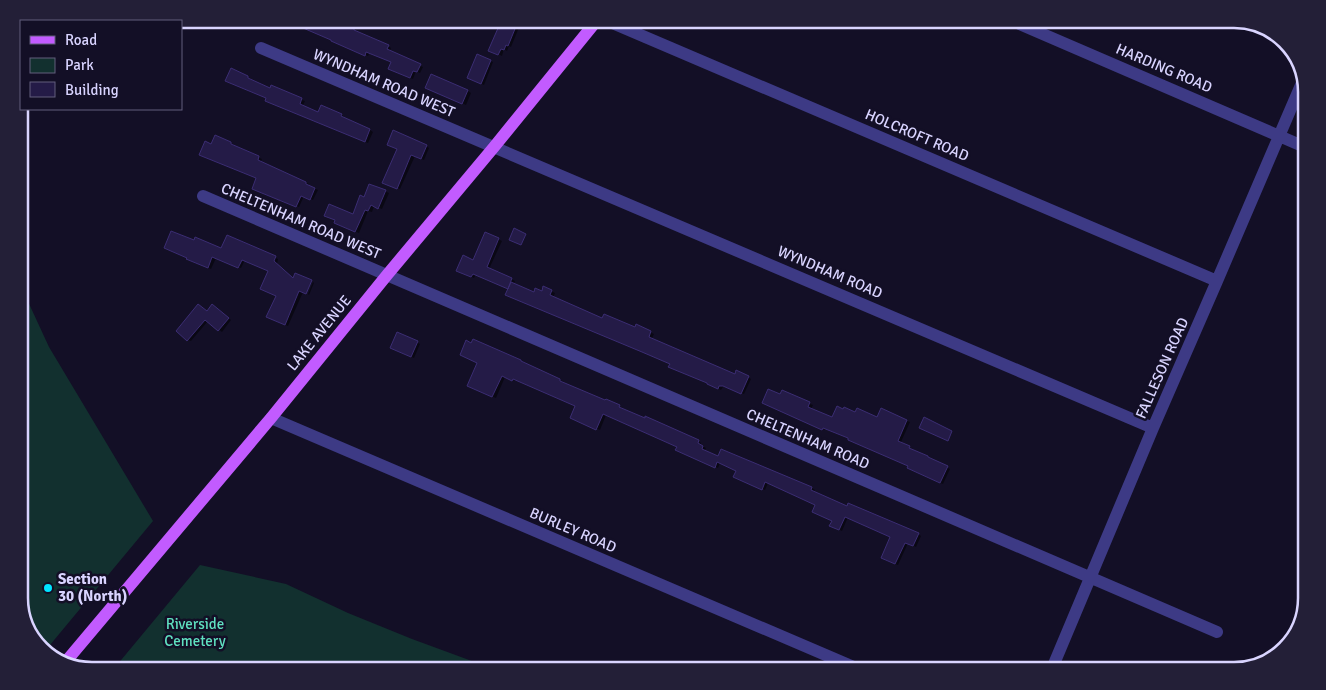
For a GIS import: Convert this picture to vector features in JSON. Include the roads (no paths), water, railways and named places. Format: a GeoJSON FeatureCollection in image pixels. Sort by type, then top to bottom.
{"type":"FeatureCollection","features":[{"type":"Feature","properties":{"kind":"main road","name":"LAKE AVENUE"},"geometry":{"type":"LineString","coordinates":[[69,658],[271,418],[591,28]]}},
{"type":"Feature","properties":{"kind":"street","name":"HOLCROFT ROAD"},"geometry":{"type":"LineString","coordinates":[[624,28],[1217,282]]}},
{"type":"Feature","properties":{"kind":"street","name":"HARDING ROAD"},"geometry":{"type":"LineString","coordinates":[[1029,28],[1298,144]]}},
{"type":"Feature","properties":{"kind":"street","name":"WYNDHAM ROAD WEST"},"geometry":{"type":"LineString","coordinates":[[261,48],[494,147]]}},
{"type":"Feature","properties":{"kind":"street","name":"FALLESON ROAD"},"geometry":{"type":"LineString","coordinates":[[1055,662],[1298,92]]}},
{"type":"Feature","properties":{"kind":"street","name":"WYNDHAM ROAD"},"geometry":{"type":"LineString","coordinates":[[494,147],[1153,428]]}},
{"type":"Feature","properties":{"kind":"street","name":"CHELTENHAM ROAD WEST"},"geometry":{"type":"LineString","coordinates":[[202,196],[387,276]]}},
{"type":"Feature","properties":{"kind":"street","name":"CHELTENHAM ROAD"},"geometry":{"type":"LineString","coordinates":[[387,276],[1217,632]]}},
{"type":"Feature","properties":{"kind":"street","name":"BURLEY ROAD"},"geometry":{"type":"LineString","coordinates":[[271,418],[842,662]]}},
{"type":"Feature","properties":{"kind":"place","name":"Section 30 (North)"},"geometry":{"type":"Point","coordinates":[48,588]}},
{"type":"Feature","properties":{"kind":"park label","name":"Riverside Cemetery"},"geometry":{"type":"Point","coordinates":[195,632]}}]}
